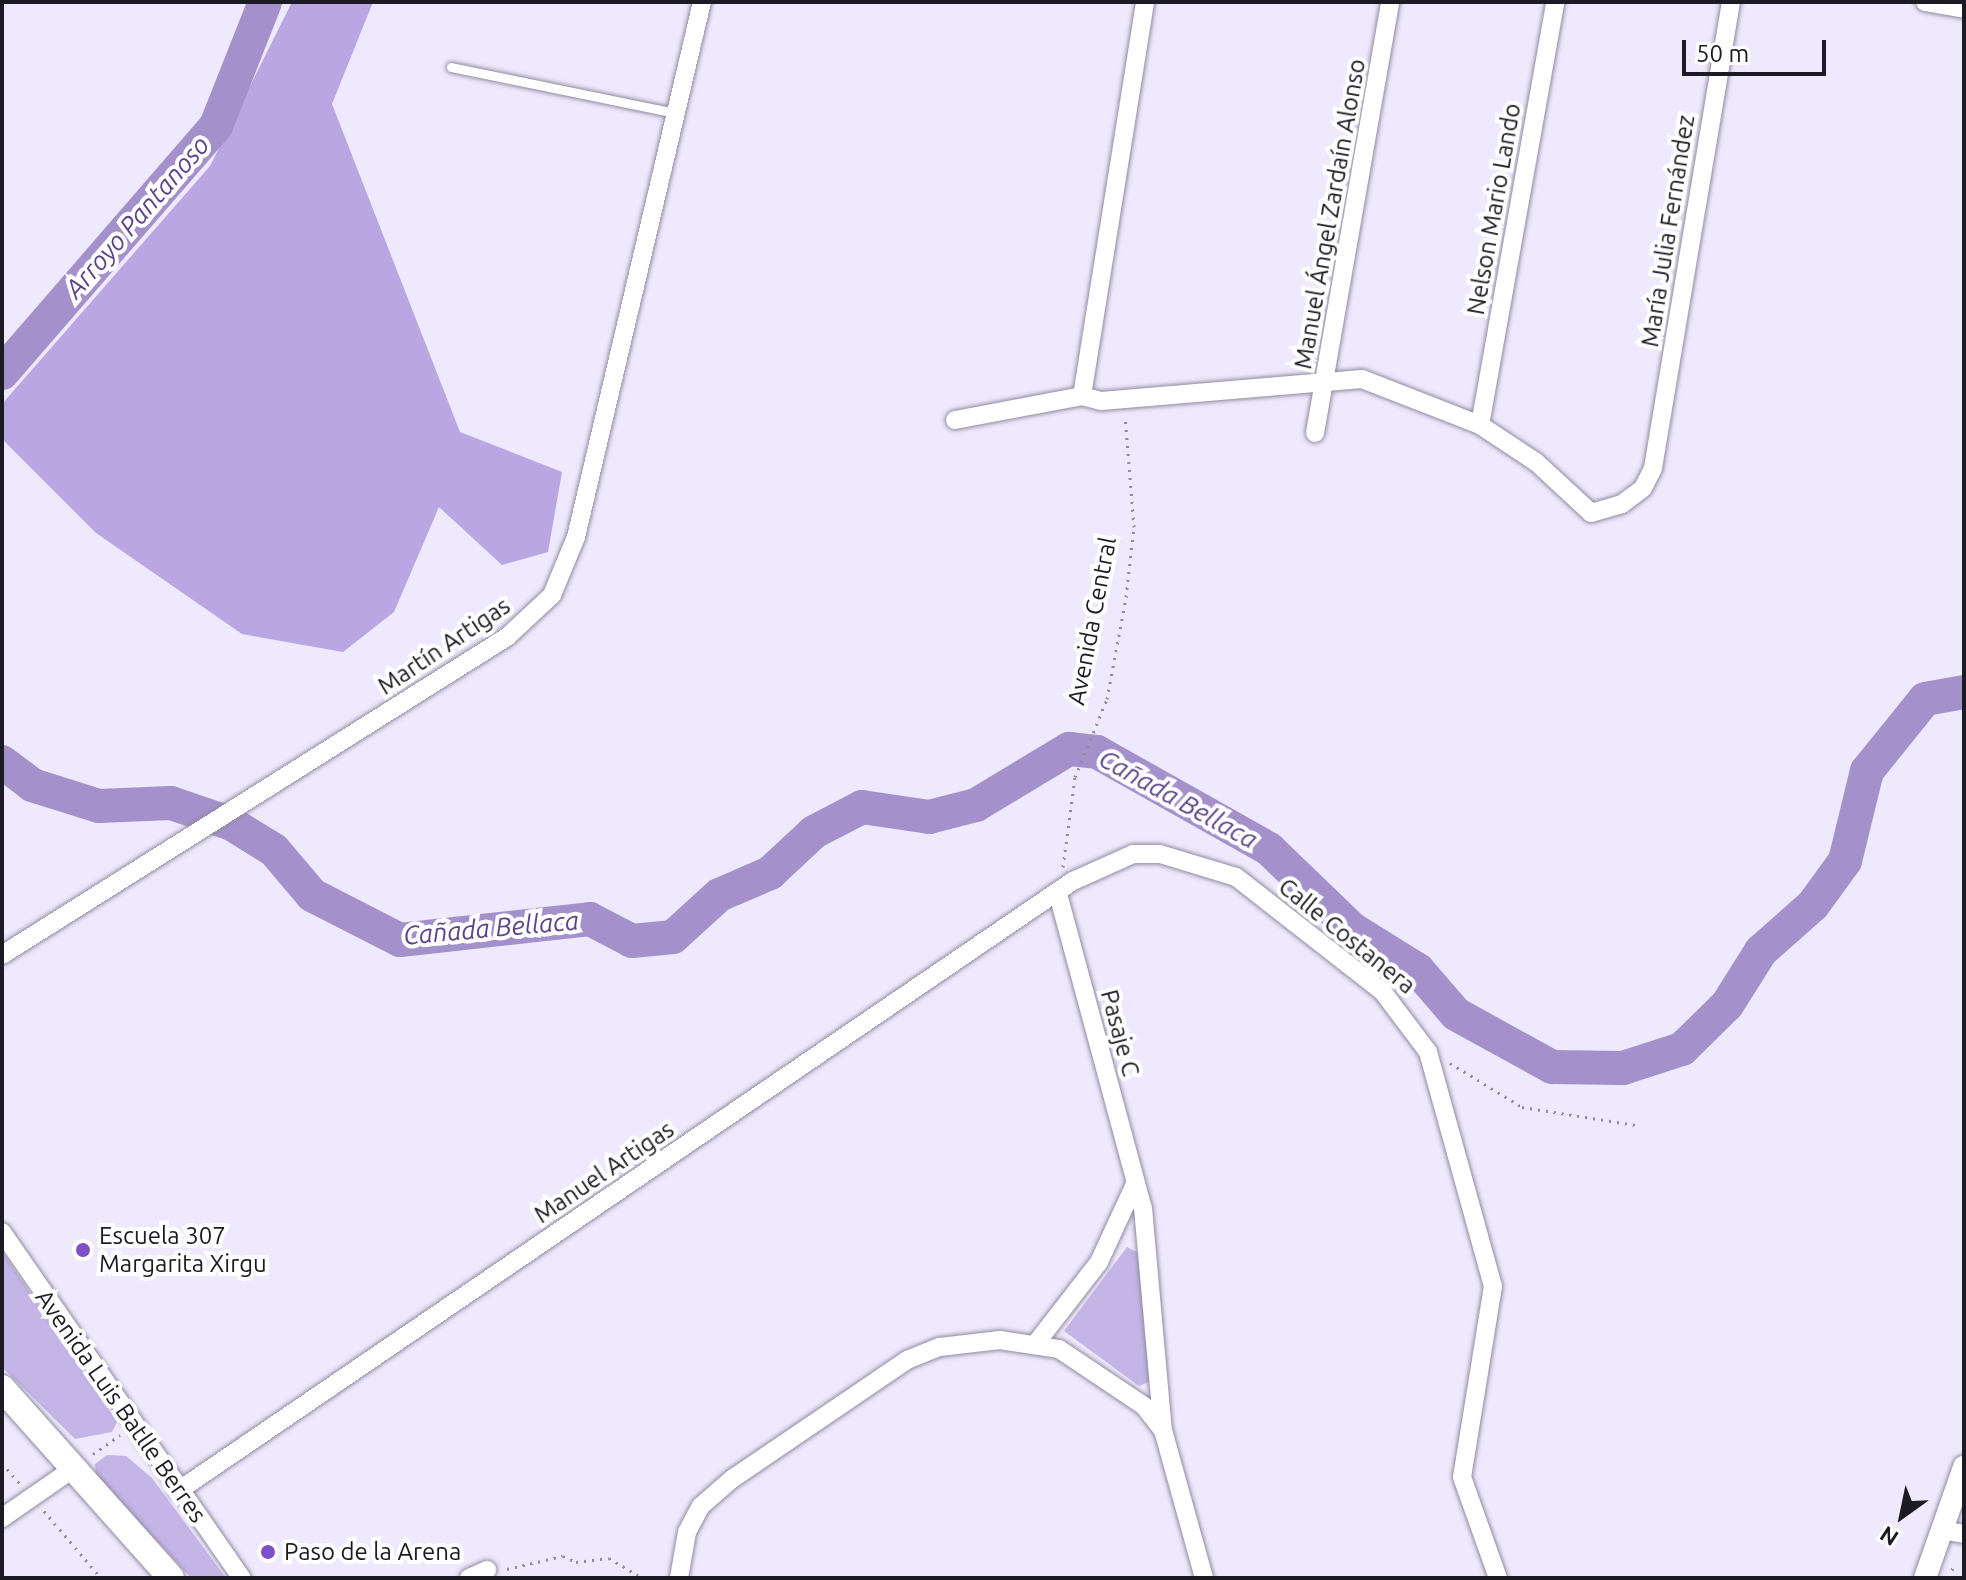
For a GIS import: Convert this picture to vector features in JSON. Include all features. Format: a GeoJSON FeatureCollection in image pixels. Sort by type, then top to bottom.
{"type":"FeatureCollection","features":[{"type":"Feature","properties":{"kind":"main road"},"geometry":{"type":"LineString","coordinates":[[2,1388],[171,1578]]}},
{"type":"Feature","properties":{"kind":"street","name":"Martín Artigas"},"geometry":{"type":"LineString","coordinates":[[2,955],[231,814],[507,637],[552,595],[576,537],[702,2]]}},
{"type":"Feature","properties":{"kind":"street"},"geometry":{"type":"LineString","coordinates":[[1082,396],[1145,2]]}},
{"type":"Feature","properties":{"kind":"street","name":"Manuel Ángel Zardaín Alonso"},"geometry":{"type":"LineString","coordinates":[[1315,433],[1390,2]]}},
{"type":"Feature","properties":{"kind":"street","name":"Nelson Mario Lando"},"geometry":{"type":"LineString","coordinates":[[1480,425],[1555,2]]}},
{"type":"Feature","properties":{"kind":"street","name":"María Julia Fernández"},"geometry":{"type":"LineString","coordinates":[[1480,425],[1536,462],[1591,513],[1622,504],[1643,488],[1653,468],[1731,2]]}},
{"type":"Feature","properties":{"kind":"street"},"geometry":{"type":"LineString","coordinates":[[1925,2],[1964,9]]}},
{"type":"Feature","properties":{"kind":"street"},"geometry":{"type":"LineString","coordinates":[[955,420],[1082,396],[1123,399],[1362,379],[1480,425]]}},
{"type":"Feature","properties":{"kind":"street","name":"Calle Costanera"},"geometry":{"type":"LineString","coordinates":[[1058,894],[1133,854],[1182,856],[1236,877],[1383,992],[1428,1052]]}},
{"type":"Feature","properties":{"kind":"street","name":"Pasaje C"},"geometry":{"type":"LineString","coordinates":[[1058,894],[1150,1248],[1163,1430],[1204,1578]]}},
{"type":"Feature","properties":{"kind":"street","name":"Manuel Artigas"},"geometry":{"type":"LineString","coordinates":[[178,1491],[1058,894]]}},
{"type":"Feature","properties":{"kind":"street"},"geometry":{"type":"LineString","coordinates":[[1428,1052],[1493,1286],[1462,1477],[1498,1578]]}},
{"type":"Feature","properties":{"kind":"street"},"geometry":{"type":"LineString","coordinates":[[1037,1342],[1099,1262],[1135,1184]]}},
{"type":"Feature","properties":{"kind":"street","name":"Avenida Luis Batlle Berres"},"geometry":{"type":"LineString","coordinates":[[2,1232],[132,1426],[242,1578]]}},
{"type":"Feature","properties":{"kind":"street"},"geometry":{"type":"LineString","coordinates":[[679,1578],[679,1552],[701,1506],[870,1383],[940,1347],[1037,1342],[1102,1372],[1163,1430]]}},
{"type":"Feature","properties":{"kind":"street"},"geometry":{"type":"LineString","coordinates":[[1925,1578],[1953,1532],[1964,1467]]}},
{"type":"Feature","properties":{"kind":"street"},"geometry":{"type":"LineString","coordinates":[[2,1518],[74,1468]]}},
{"type":"Feature","properties":{"kind":"street"},"geometry":{"type":"LineString","coordinates":[[469,1578],[487,1570]]}},
{"type":"Feature","properties":{"kind":"lane"},"geometry":{"type":"LineString","coordinates":[[451,67],[675,113]]}},
{"type":"Feature","properties":{"kind":"path","name":"Avenida Central"},"geometry":{"type":"LineString","coordinates":[[1058,894],[1075,777],[1107,699],[1134,527],[1123,399]]}},
{"type":"Feature","properties":{"kind":"path"},"geometry":{"type":"LineString","coordinates":[[1428,1052],[1522,1107],[1636,1125]]}},
{"type":"Feature","properties":{"kind":"path"},"geometry":{"type":"LineString","coordinates":[[74,1468],[132,1426]]}},
{"type":"Feature","properties":{"kind":"path"},"geometry":{"type":"LineString","coordinates":[[2,1463],[101,1578]]}},
{"type":"Feature","properties":{"kind":"path"},"geometry":{"type":"LineString","coordinates":[[487,1570],[563,1556],[576,1562],[609,1558],[642,1578]]}},
{"type":"Feature","properties":{"kind":"shaded area"},"geometry":{"type":"Polygon","coordinates":[[[292,2],[373,2],[332,104],[460,432],[562,472],[548,552],[502,565],[439,507],[394,612],[343,652],[242,634],[96,533],[2,439],[2,404],[210,166],[292,2]]]}},
{"type":"Feature","properties":{"kind":"shaded area"},"geometry":{"type":"Polygon","coordinates":[[[1127,1247],[1139,1253],[1151,1381],[1139,1386],[1064,1331],[1127,1247]]]}},
{"type":"Feature","properties":{"kind":"shaded area"},"geometry":{"type":"Polygon","coordinates":[[[2,1251],[117,1422],[112,1432],[75,1439],[2,1367],[2,1251]]]}},
{"type":"Feature","properties":{"kind":"shaded area"},"geometry":{"type":"Polygon","coordinates":[[[107,1455],[126,1456],[152,1478],[226,1578],[191,1578],[96,1475],[95,1464],[107,1455]]]}},
{"type":"Feature","properties":{"kind":"waterway","name":"Arroyo Pantanoso"},"geometry":{"type":"LineString","coordinates":[[2,373],[216,126],[265,2]]}},
{"type":"Feature","properties":{"kind":"waterway","name":"Cañada Bellaca"},"geometry":{"type":"LineString","coordinates":[[2,762],[32,785],[99,806],[171,803],[232,824],[274,850],[312,895],[400,940],[590,919],[632,941],[673,937],[719,895],[770,873],[814,832],[862,807],[929,817],[976,805],[1069,749],[1097,752],[1269,849],[1352,929],[1418,970],[1456,1014],[1552,1067],[1623,1068],[1682,1049],[1727,1005],[1761,951],[1813,905],[1845,861],[1867,771],[1925,699],[1964,692]]}},
{"type":"Feature","properties":{"kind":"place","name":"Escuela 307 Margarita Xirgu"},"geometry":{"type":"Point","coordinates":[83,1250]}},
{"type":"Feature","properties":{"kind":"place","name":"Paso de la Arena"},"geometry":{"type":"Point","coordinates":[268,1552]}}]}
